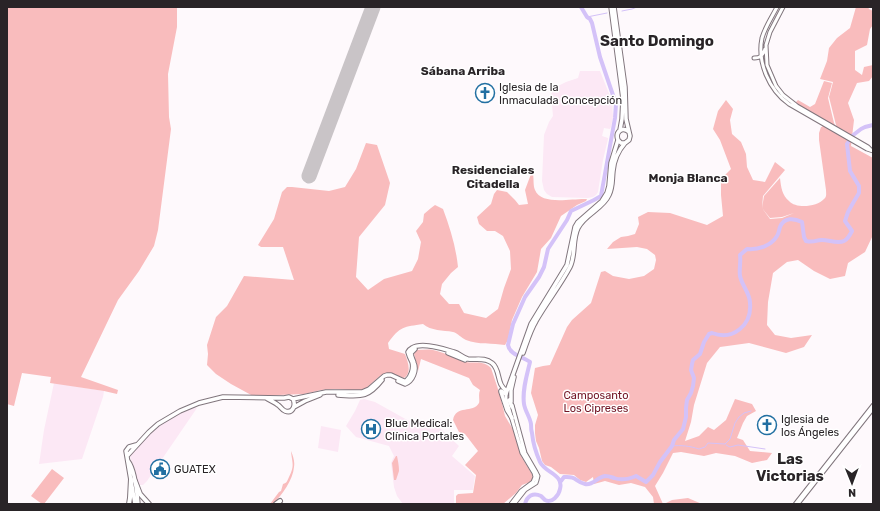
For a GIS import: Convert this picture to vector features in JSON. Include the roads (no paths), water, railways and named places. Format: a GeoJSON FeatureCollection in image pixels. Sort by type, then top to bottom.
{"type":"FeatureCollection","features":[{"type":"Feature","properties":{"kind":"highway"},"geometry":{"type":"LineString","coordinates":[[129,504],[133,480]]}},
{"type":"Feature","properties":{"kind":"highway"},"geometry":{"type":"LineString","coordinates":[[133,480],[140,494],[149,504]]}},
{"type":"Feature","properties":{"kind":"main road"},"geometry":{"type":"LineString","coordinates":[[514,504],[524,492],[536,484],[538,476],[525,453],[511,402],[512,384],[522,350],[529,327],[568,265],[574,232],[577,224],[602,201],[609,186],[611,161],[618,140],[617,134],[620,130],[622,119],[623,99],[612,7]]}},
{"type":"Feature","properties":{"kind":"main road"},"geometry":{"type":"LineString","coordinates":[[522,350],[535,322],[570,266],[578,227],[601,206],[609,196],[612,186],[616,156],[630,138],[626,119],[625,88],[612,7]]}},
{"type":"Feature","properties":{"kind":"main road"},"geometry":{"type":"LineString","coordinates":[[777,7],[762,39],[761,56],[768,78],[777,94],[789,104],[870,149]]}},
{"type":"Feature","properties":{"kind":"main road"},"geometry":{"type":"LineString","coordinates":[[754,58],[761,56],[764,52],[770,32],[783,7]]}},
{"type":"Feature","properties":{"kind":"main road"},"geometry":{"type":"LineString","coordinates":[[772,16],[777,19]]}},
{"type":"Feature","properties":{"kind":"main road"},"geometry":{"type":"LineString","coordinates":[[766,45],[766,60],[776,86],[783,95],[822,122]]}},
{"type":"Feature","properties":{"kind":"main road"},"geometry":{"type":"LineString","coordinates":[[777,94],[783,95]]}},
{"type":"Feature","properties":{"kind":"main road"},"geometry":{"type":"LineString","coordinates":[[620,130],[629,132]]}},
{"type":"Feature","properties":{"kind":"main road"},"geometry":{"type":"LineString","coordinates":[[618,140],[621,143],[625,143]]}},
{"type":"Feature","properties":{"kind":"main road"},"geometry":{"type":"LineString","coordinates":[[127,456],[158,424],[192,405],[205,400],[223,397],[289,397],[293,399],[326,392],[362,392],[369,389],[386,376],[391,375],[406,381],[410,377],[412,366],[408,352],[412,348],[420,346],[441,348],[466,358],[489,361],[496,368],[502,388],[508,393],[512,407]]}},
{"type":"Feature","properties":{"kind":"main road"},"geometry":{"type":"LineString","coordinates":[[261,397],[271,400],[285,411],[288,411],[292,410],[294,407],[308,399],[321,395],[365,395],[371,392],[383,379],[387,377],[392,377],[402,383],[408,383],[412,378],[415,368],[411,353],[415,349],[428,348],[454,354],[466,360],[488,363],[493,368],[507,410],[512,418]]}},
{"type":"Feature","properties":{"kind":"main road"},"geometry":{"type":"LineString","coordinates":[[511,504],[521,491],[533,482],[535,478],[522,453],[506,399],[519,361]]}},
{"type":"Feature","properties":{"kind":"main road"},"geometry":{"type":"LineString","coordinates":[[501,391],[507,393]]}},
{"type":"Feature","properties":{"kind":"main road"},"geometry":{"type":"LineString","coordinates":[[281,408],[280,403],[284,398]]}},
{"type":"Feature","properties":{"kind":"main road"},"geometry":{"type":"LineString","coordinates":[[293,399],[295,404],[294,407]]}},
{"type":"Feature","properties":{"kind":"main road"},"geometry":{"type":"LineString","coordinates":[[136,504],[132,470],[126,451],[128,448],[138,445]]}},
{"type":"Feature","properties":{"kind":"street"},"geometry":{"type":"LineString","coordinates":[[809,489],[873,405]]}},
{"type":"Feature","properties":{"kind":"street"},"geometry":{"type":"LineString","coordinates":[[797,504],[873,409]]}},
{"type":"Feature","properties":{"kind":"waterway"},"geometry":{"type":"LineString","coordinates":[[525,504],[527,499],[535,494],[541,496],[545,500],[553,500],[558,494],[560,484],[557,477],[542,466],[534,444],[524,399],[525,383],[530,362],[511,351],[508,345],[513,324],[525,297],[539,277],[544,267],[548,249],[567,220],[571,211],[601,196],[615,118],[616,104],[600,57],[592,23],[581,7]]}},
{"type":"Feature","properties":{"kind":"waterway"},"geometry":{"type":"LineString","coordinates":[[622,11],[637,7]]}},
{"type":"Feature","properties":{"kind":"waterway"},"geometry":{"type":"LineString","coordinates":[[587,17],[607,13]]}},
{"type":"Feature","properties":{"kind":"waterway"},"geometry":{"type":"LineString","coordinates":[[561,481],[564,477],[568,477],[574,478],[582,483],[590,484],[605,476],[617,479],[628,479],[636,476],[646,482],[653,475],[660,462],[672,446],[674,440],[683,429],[686,417],[687,400],[693,386],[694,378],[691,370],[693,360],[700,354],[704,342],[709,334],[727,335],[734,333],[740,329],[748,318],[750,311],[750,299],[740,276],[740,255],[747,249],[755,249],[768,245],[778,235],[780,227],[784,221],[790,219],[802,222],[806,241],[811,242],[822,240],[839,242],[847,239],[852,231],[845,221],[848,212],[859,193],[859,186],[850,171],[847,144],[852,136],[861,129],[873,125]]}},
{"type":"Feature","properties":{"kind":"waterway"},"geometry":{"type":"LineString","coordinates":[[672,446],[686,446],[699,449],[705,447],[708,443],[725,444],[730,439],[735,423],[739,417],[744,413],[751,411]]}},
{"type":"Feature","properties":{"kind":"waterway"},"geometry":{"type":"LineString","coordinates":[[726,445],[730,447],[738,445],[765,449]]}},
{"type":"Feature","properties":{"kind":"place","name":"Iglesia de la Inmaculada Concepción"},"geometry":{"type":"Point","coordinates":[485,93]}},
{"type":"Feature","properties":{"kind":"place","name":"Iglesia de los Ángeles"},"geometry":{"type":"Point","coordinates":[767,425]}},
{"type":"Feature","properties":{"kind":"place","name":"Blue Medical: Clínica Portales"},"geometry":{"type":"Point","coordinates":[371,429]}},
{"type":"Feature","properties":{"kind":"place","name":"GUATEX"},"geometry":{"type":"Point","coordinates":[160,469]}},
{"type":"Feature","properties":{"kind":"district","name":"Santo Domingo"},"geometry":{"type":"Point","coordinates":[657,41]}},
{"type":"Feature","properties":{"kind":"district","name":"Sábana Arriba"},"geometry":{"type":"Point","coordinates":[463,71]}},
{"type":"Feature","properties":{"kind":"district","name":"Residenciales Citadella"},"geometry":{"type":"Point","coordinates":[493,177]}},
{"type":"Feature","properties":{"kind":"district","name":"Monja Blanca"},"geometry":{"type":"Point","coordinates":[688,178]}},
{"type":"Feature","properties":{"kind":"district","name":"Las Victorias"},"geometry":{"type":"Point","coordinates":[790,468]}},
{"type":"Feature","properties":{"kind":"park label","name":"Camposanto Los Cipreses"},"geometry":{"type":"Point","coordinates":[596,401]}}]}
